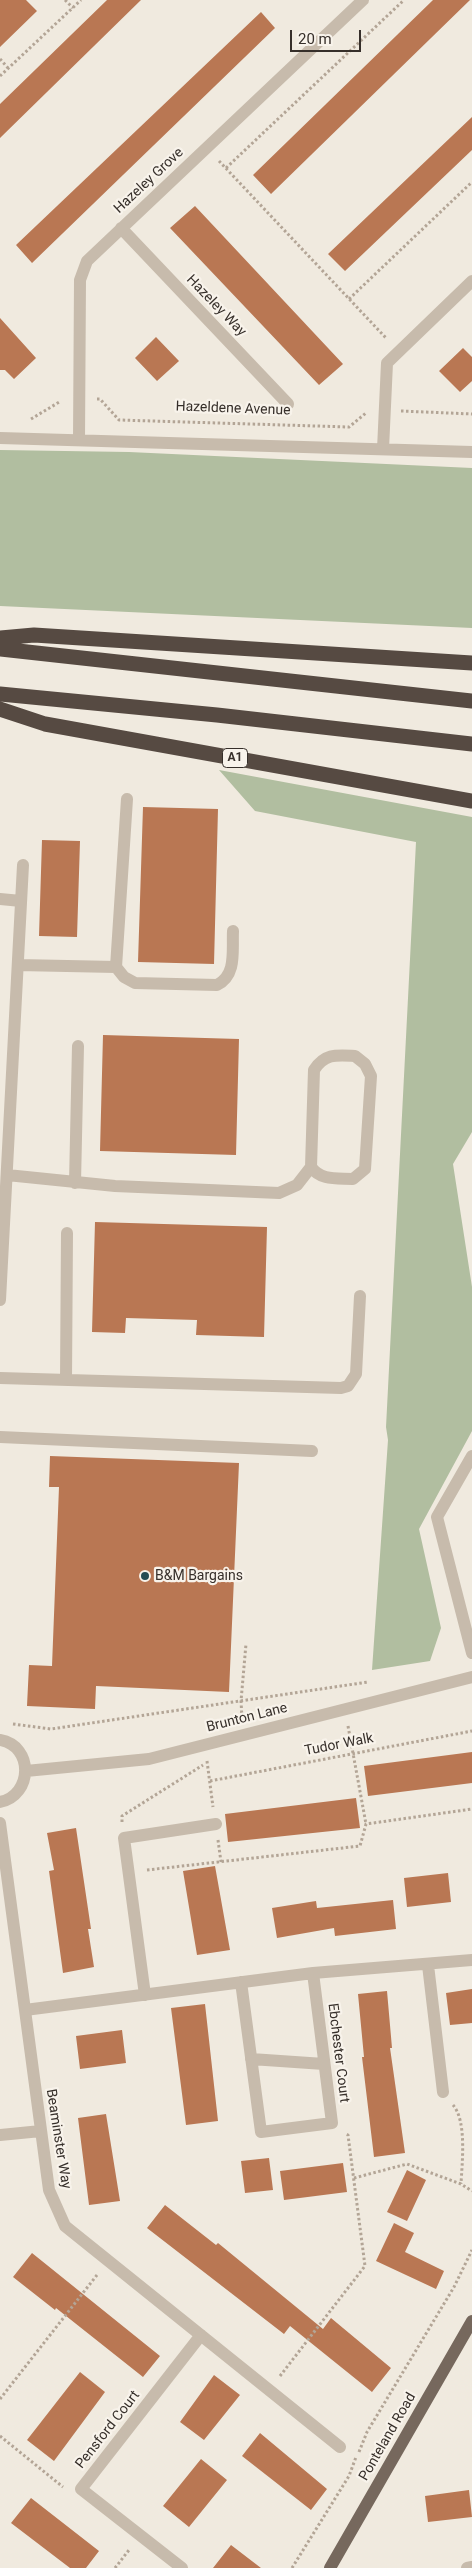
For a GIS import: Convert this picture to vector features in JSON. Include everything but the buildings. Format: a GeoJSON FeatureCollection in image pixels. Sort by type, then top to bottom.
{"type":"FeatureCollection","features":[{"type":"Feature","properties":{"kind":"highway"},"geometry":{"type":"LineString","coordinates":[[0,638],[34,635],[472,664]]}},
{"type":"Feature","properties":{"kind":"highway"},"geometry":{"type":"LineString","coordinates":[[0,649],[472,701]]}},
{"type":"Feature","properties":{"kind":"highway"},"geometry":{"type":"LineString","coordinates":[[0,694],[217,715],[472,744]]}},
{"type":"Feature","properties":{"kind":"highway","name":"A1"},"geometry":{"type":"LineString","coordinates":[[0,710],[45,724],[472,801]]}},
{"type":"Feature","properties":{"kind":"main road","name":"Ponteland Road"},"geometry":{"type":"LineString","coordinates":[[330,2568],[472,2321]]}},
{"type":"Feature","properties":{"kind":"street","name":"Hazeley Grove"},"geometry":{"type":"LineString","coordinates":[[79,439],[80,280],[87,261],[362,0]]}},
{"type":"Feature","properties":{"kind":"street","name":"Hazeley Way"},"geometry":{"type":"LineString","coordinates":[[121,228],[288,404]]}},
{"type":"Feature","properties":{"kind":"street"},"geometry":{"type":"LineString","coordinates":[[383,449],[387,363],[472,281]]}},
{"type":"Feature","properties":{"kind":"street"},"geometry":{"type":"LineString","coordinates":[[0,438],[472,452]]}},
{"type":"Feature","properties":{"kind":"street"},"geometry":{"type":"LineString","coordinates":[[127,799],[116,967],[124,977],[135,983],[217,985],[225,981],[231,972],[234,931]]}},
{"type":"Feature","properties":{"kind":"street"},"geometry":{"type":"LineString","coordinates":[[0,1300],[23,865]]}},
{"type":"Feature","properties":{"kind":"street"},"geometry":{"type":"LineString","coordinates":[[0,899],[21,900]]}},
{"type":"Feature","properties":{"kind":"street"},"geometry":{"type":"LineString","coordinates":[[18,965],[116,967]]}},
{"type":"Feature","properties":{"kind":"street"},"geometry":{"type":"LineString","coordinates":[[75,1183],[78,1046]]}},
{"type":"Feature","properties":{"kind":"street"},"geometry":{"type":"LineString","coordinates":[[7,1175],[75,1183],[279,1193],[297,1185],[311,1167],[314,1070],[320,1061],[329,1055],[355,1056],[365,1064],[371,1076],[365,1169],[353,1179],[322,1177],[316,1174],[311,1167]]}},
{"type":"Feature","properties":{"kind":"street"},"geometry":{"type":"LineString","coordinates":[[66,1380],[67,1233]]}},
{"type":"Feature","properties":{"kind":"street"},"geometry":{"type":"LineString","coordinates":[[0,1378],[341,1388],[348,1386],[356,1374],[360,1296]]}},
{"type":"Feature","properties":{"kind":"street"},"geometry":{"type":"LineString","coordinates":[[0,1437],[312,1451]]}},
{"type":"Feature","properties":{"kind":"street"},"geometry":{"type":"LineString","coordinates":[[472,1456],[437,1518],[472,1653]]}},
{"type":"Feature","properties":{"kind":"street","name":"Brunton Lane"},"geometry":{"type":"LineString","coordinates":[[26,1771],[149,1758],[472,1677]]}},
{"type":"Feature","properties":{"kind":"street"},"geometry":{"type":"LineString","coordinates":[[0,1740],[13,1745],[20,1752],[26,1771],[21,1789],[14,1796],[0,1802]]}},
{"type":"Feature","properties":{"kind":"street","name":"Beaminster Way"},"geometry":{"type":"LineString","coordinates":[[0,1824],[49,2190],[65,2226],[340,2447]]}},
{"type":"Feature","properties":{"kind":"street"},"geometry":{"type":"LineString","coordinates":[[145,1995],[124,1838],[216,1824]]}},
{"type":"Feature","properties":{"kind":"street"},"geometry":{"type":"LineString","coordinates":[[25,2010],[313,1973],[472,1960]]}},
{"type":"Feature","properties":{"kind":"street"},"geometry":{"type":"LineString","coordinates":[[428,1965],[443,2092]]}},
{"type":"Feature","properties":{"kind":"street","name":"Ebchester Court"},"geometry":{"type":"LineString","coordinates":[[241,1982],[261,2132],[332,2123],[313,1973]]}},
{"type":"Feature","properties":{"kind":"street"},"geometry":{"type":"LineString","coordinates":[[251,2059],[324,2064]]}},
{"type":"Feature","properties":{"kind":"street"},"geometry":{"type":"LineString","coordinates":[[0,2136],[41,2131]]}},
{"type":"Feature","properties":{"kind":"street","name":"Pensford Court"},"geometry":{"type":"LineString","coordinates":[[182,2568],[81,2489],[201,2336]]}},
{"type":"Feature","properties":{"kind":"street"},"geometry":{"type":"LineString","coordinates":[[467,2568],[472,2567]]}},
{"type":"Feature","properties":{"kind":"path"},"geometry":{"type":"LineString","coordinates":[[65,0],[73,8]]}},
{"type":"Feature","properties":{"kind":"path"},"geometry":{"type":"LineString","coordinates":[[0,76],[81,0]]}},
{"type":"Feature","properties":{"kind":"path"},"geometry":{"type":"LineString","coordinates":[[226,168],[404,0]]}},
{"type":"Feature","properties":{"kind":"path"},"geometry":{"type":"LineString","coordinates":[[0,59],[8,68]]}},
{"type":"Feature","properties":{"kind":"path"},"geometry":{"type":"LineString","coordinates":[[206,148],[399,352]]}},
{"type":"Feature","properties":{"kind":"path"},"geometry":{"type":"LineString","coordinates":[[349,299],[472,182]]}},
{"type":"Feature","properties":{"kind":"path","name":"Hazeldene Avenue"},"geometry":{"type":"LineString","coordinates":[[24,419],[33,420],[64,399],[79,398],[100,399],[119,420],[349,427],[375,406],[386,411],[472,414]]}},
{"type":"Feature","properties":{"kind":"path"},"geometry":{"type":"LineString","coordinates":[[244,1735],[241,1701],[246,1644]]}},
{"type":"Feature","properties":{"kind":"path"},"geometry":{"type":"LineString","coordinates":[[8,1723],[51,1729],[377,1681]]}},
{"type":"Feature","properties":{"kind":"path"},"geometry":{"type":"LineString","coordinates":[[129,1872],[360,1846],[366,1824],[354,1753],[344,1709]]}},
{"type":"Feature","properties":{"kind":"path","name":"Tudor Walk"},"geometry":{"type":"LineString","coordinates":[[210,1781],[472,1731]]}},
{"type":"Feature","properties":{"kind":"path"},"geometry":{"type":"LineString","coordinates":[[205,1744],[221,1862]]}},
{"type":"Feature","properties":{"kind":"path"},"geometry":{"type":"LineString","coordinates":[[124,1838],[122,1816],[208,1762]]}},
{"type":"Feature","properties":{"kind":"path"},"geometry":{"type":"LineString","coordinates":[[366,1824],[472,1809]]}},
{"type":"Feature","properties":{"kind":"path"},"geometry":{"type":"LineString","coordinates":[[443,2092],[458,2110],[462,2144],[461,2184]]}},
{"type":"Feature","properties":{"kind":"path"},"geometry":{"type":"LineString","coordinates":[[269,2390],[366,2266],[348,2135],[332,2123]]}},
{"type":"Feature","properties":{"kind":"path"},"geometry":{"type":"LineString","coordinates":[[354,2178],[407,2164],[461,2184],[472,2191]]}},
{"type":"Feature","properties":{"kind":"path"},"geometry":{"type":"LineString","coordinates":[[292,2568],[349,2476],[367,2432],[454,2287],[472,2250]]}},
{"type":"Feature","properties":{"kind":"path"},"geometry":{"type":"LineString","coordinates":[[0,2399],[108,2260]]}},
{"type":"Feature","properties":{"kind":"path"},"geometry":{"type":"LineString","coordinates":[[0,2436],[66,2490],[81,2489]]}},
{"type":"Feature","properties":{"kind":"path"},"geometry":{"type":"LineString","coordinates":[[115,2568],[140,2535]]}},
{"type":"Feature","properties":{"kind":"green space"},"geometry":{"type":"Polygon","coordinates":[[[0,450],[129,452],[472,468],[472,628],[0,606],[0,450]]]}},
{"type":"Feature","properties":{"kind":"green space"},"geometry":{"type":"Polygon","coordinates":[[[219,770],[472,817],[472,1132],[453,1164],[472,1287],[472,1431],[419,1529],[441,1628],[430,1661],[372,1670],[388,1440],[386,1427],[416,842],[255,811],[219,770]]]}},
{"type":"Feature","properties":{"kind":"place","name":"B&M Bargains"},"geometry":{"type":"Point","coordinates":[145,1576]}}]}
